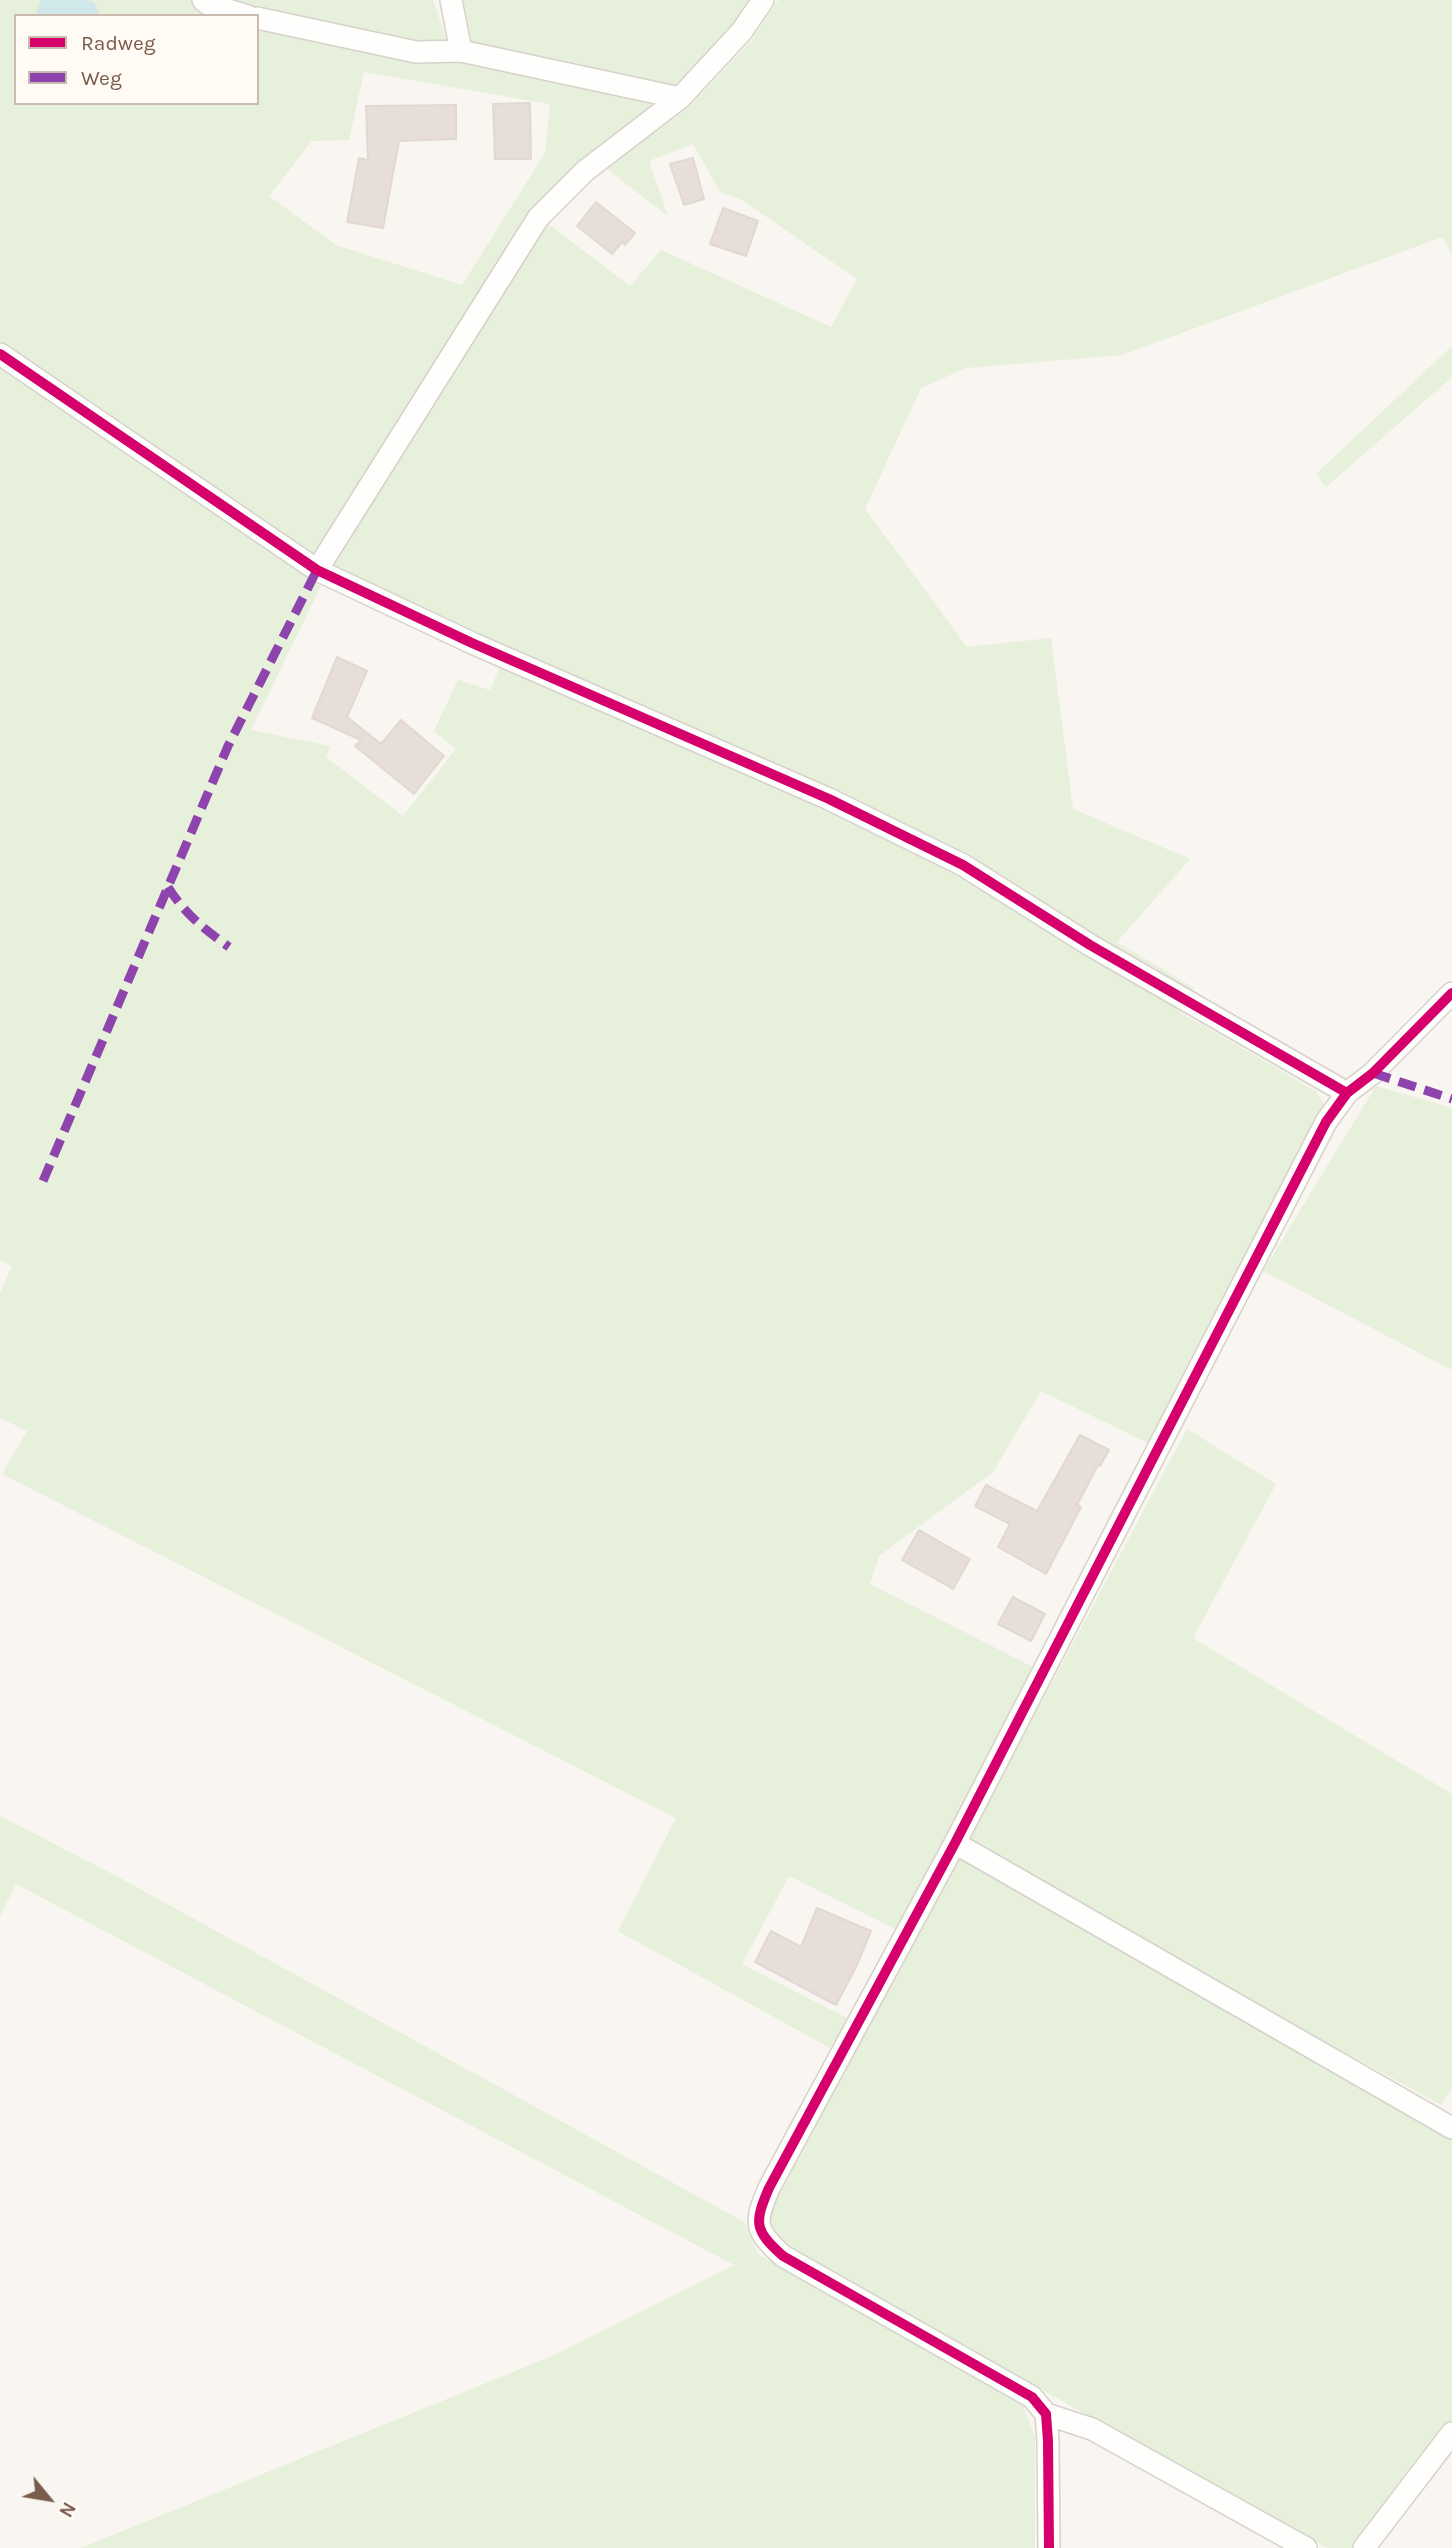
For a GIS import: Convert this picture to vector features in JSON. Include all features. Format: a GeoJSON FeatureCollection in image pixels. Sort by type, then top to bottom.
{"type":"FeatureCollection","features":[{"type":"Feature","properties":{"kind":"street"},"geometry":{"type":"LineString","coordinates":[[203,0],[241,14]]}},
{"type":"Feature","properties":{"kind":"street"},"geometry":{"type":"LineString","coordinates":[[452,0],[461,51]]}},
{"type":"Feature","properties":{"kind":"street"},"geometry":{"type":"LineString","coordinates":[[317,570],[538,218],[585,171],[680,98],[742,31],[763,0]]}},
{"type":"Feature","properties":{"kind":"street"},"geometry":{"type":"LineString","coordinates":[[259,18],[416,52],[461,51],[680,98]]}},
{"type":"Feature","properties":{"kind":"street"},"geometry":{"type":"LineString","coordinates":[[0,354],[317,570],[472,643],[829,799],[963,865],[1090,945],[1347,1093]]}},
{"type":"Feature","properties":{"kind":"street"},"geometry":{"type":"LineString","coordinates":[[1306,2548],[1092,2429],[1046,2414],[1032,2397],[783,2256],[767,2242],[758,2225],[761,2207],[769,2188],[955,1843],[1326,1122],[1347,1093],[1373,1073],[1452,993]]}},
{"type":"Feature","properties":{"kind":"street"},"geometry":{"type":"LineString","coordinates":[[955,1843],[1452,2128]]}},
{"type":"Feature","properties":{"kind":"street"},"geometry":{"type":"LineString","coordinates":[[1046,2414],[1049,2548]]}},
{"type":"Feature","properties":{"kind":"street"},"geometry":{"type":"LineString","coordinates":[[1364,2548],[1452,2433]]}},
{"type":"Feature","properties":{"kind":"green space"},"geometry":{"type":"Polygon","coordinates":[[[0,0],[433,0],[453,58],[656,104],[569,172],[526,219],[321,546],[299,571],[321,586],[251,730],[330,746],[326,757],[403,816],[456,749],[434,731],[458,680],[490,690],[508,648],[333,565],[547,223],[630,286],[661,250],[831,327],[857,279],[742,200],[720,192],[693,144],[649,161],[668,216],[607,169],[691,105],[751,41],[778,0],[1452,0],[1452,255],[1442,237],[1122,355],[966,368],[921,388],[865,509],[967,647],[1051,638],[1073,809],[1190,859],[1117,942],[1194,988],[1178,1011],[1316,1091],[1325,1106],[1152,1445],[1041,1391],[993,1472],[879,1556],[870,1584],[1035,1668],[897,1930],[789,1876],[742,1964],[849,2019],[830,2048],[618,1931],[676,1818],[2,1474],[27,1431],[0,1418],[0,1294],[12,1266],[0,1260],[0,0]],[[364,72],[349,140],[312,141],[269,196],[336,245],[462,285],[545,153],[550,104],[364,72]]]}},
{"type":"Feature","properties":{"kind":"green space"},"geometry":{"type":"Polygon","coordinates":[[[463,0],[750,0],[732,27],[677,86],[472,46],[463,0]]]}},
{"type":"Feature","properties":{"kind":"green space"},"geometry":{"type":"Polygon","coordinates":[[[1452,346],[1452,377],[1326,487],[1316,474],[1452,346]]]}},
{"type":"Feature","properties":{"kind":"green space"},"geometry":{"type":"Polygon","coordinates":[[[1376,1086],[1452,1108],[1452,1370],[1263,1271],[1376,1086]]]}},
{"type":"Feature","properties":{"kind":"green space"},"geometry":{"type":"Polygon","coordinates":[[[1187,1429],[1276,1484],[1193,1638],[1452,1794],[1452,2088],[1441,2105],[983,1855],[976,1869],[1452,2137],[1452,2420],[1355,2548],[1327,2548],[790,2250],[773,2233],[770,2212],[1187,1429]]]}},
{"type":"Feature","properties":{"kind":"green space"},"geometry":{"type":"Polygon","coordinates":[[[0,1816],[120,1878],[744,2222],[758,2254],[1023,2405],[1035,2437],[1035,2548],[81,2548],[550,2357],[734,2265],[16,1884],[0,1916],[0,1816]]]}},
{"type":"Feature","properties":{"kind":"water"},"geometry":{"type":"Polygon","coordinates":[[[41,0],[86,0],[94,2],[99,14],[36,14],[41,0]]]}},
{"type":"Feature","properties":{"kind":"building"},"geometry":{"type":"Polygon","coordinates":[[[530,103],[531,159],[495,159],[493,104],[530,103]]]}},
{"type":"Feature","properties":{"kind":"building"},"geometry":{"type":"Polygon","coordinates":[[[456,105],[456,139],[399,141],[383,228],[347,222],[359,158],[368,160],[366,106],[456,105]]]}},
{"type":"Feature","properties":{"kind":"building"},"geometry":{"type":"Polygon","coordinates":[[[693,158],[704,199],[684,205],[670,164],[693,158]]]}},
{"type":"Feature","properties":{"kind":"building"},"geometry":{"type":"Polygon","coordinates":[[[596,202],[635,233],[625,245],[622,242],[612,254],[577,226],[596,202]]]}},
{"type":"Feature","properties":{"kind":"building"},"geometry":{"type":"Polygon","coordinates":[[[723,208],[758,221],[746,256],[710,244],[723,208]]]}},
{"type":"Feature","properties":{"kind":"building"},"geometry":{"type":"Polygon","coordinates":[[[337,657],[367,671],[347,717],[381,744],[401,720],[444,756],[414,794],[355,746],[361,740],[312,718],[337,657]]]}},
{"type":"Feature","properties":{"kind":"building"},"geometry":{"type":"Polygon","coordinates":[[[1080,1435],[1109,1450],[1077,1505],[1081,1507],[1046,1574],[998,1547],[1010,1524],[975,1506],[986,1485],[1037,1511],[1080,1435]]]}},
{"type":"Feature","properties":{"kind":"building"},"geometry":{"type":"Polygon","coordinates":[[[919,1530],[970,1559],[953,1589],[902,1560],[919,1530]]]}},
{"type":"Feature","properties":{"kind":"building"},"geometry":{"type":"Polygon","coordinates":[[[1013,1597],[1045,1614],[1031,1641],[998,1624],[1013,1597]]]}},
{"type":"Feature","properties":{"kind":"building"},"geometry":{"type":"Polygon","coordinates":[[[817,1908],[871,1931],[836,2005],[755,1962],[771,1931],[801,1947],[817,1908]]]}},
{"type":"Feature","properties":{"kind":"marked path"},"geometry":{"type":"LineString","coordinates":[[43,1181],[228,746],[317,570]]}},
{"type":"Feature","properties":{"kind":"marked path"},"geometry":{"type":"LineString","coordinates":[[168,887],[195,920],[229,947]]}},
{"type":"Feature","properties":{"kind":"marked path"},"geometry":{"type":"LineString","coordinates":[[1373,1073],[1452,1099]]}},
{"type":"Feature","properties":{"kind":"cycle path"},"geometry":{"type":"LineString","coordinates":[[0,354],[317,570],[472,643],[829,799],[963,865],[1090,945],[1347,1093]]}},
{"type":"Feature","properties":{"kind":"cycle path"},"geometry":{"type":"LineString","coordinates":[[1049,2548],[1046,2414],[1032,2397],[783,2256],[762,2232],[759,2218],[761,2210],[769,2188],[955,1843],[1326,1122],[1347,1093],[1373,1073],[1452,993]]}}]}
